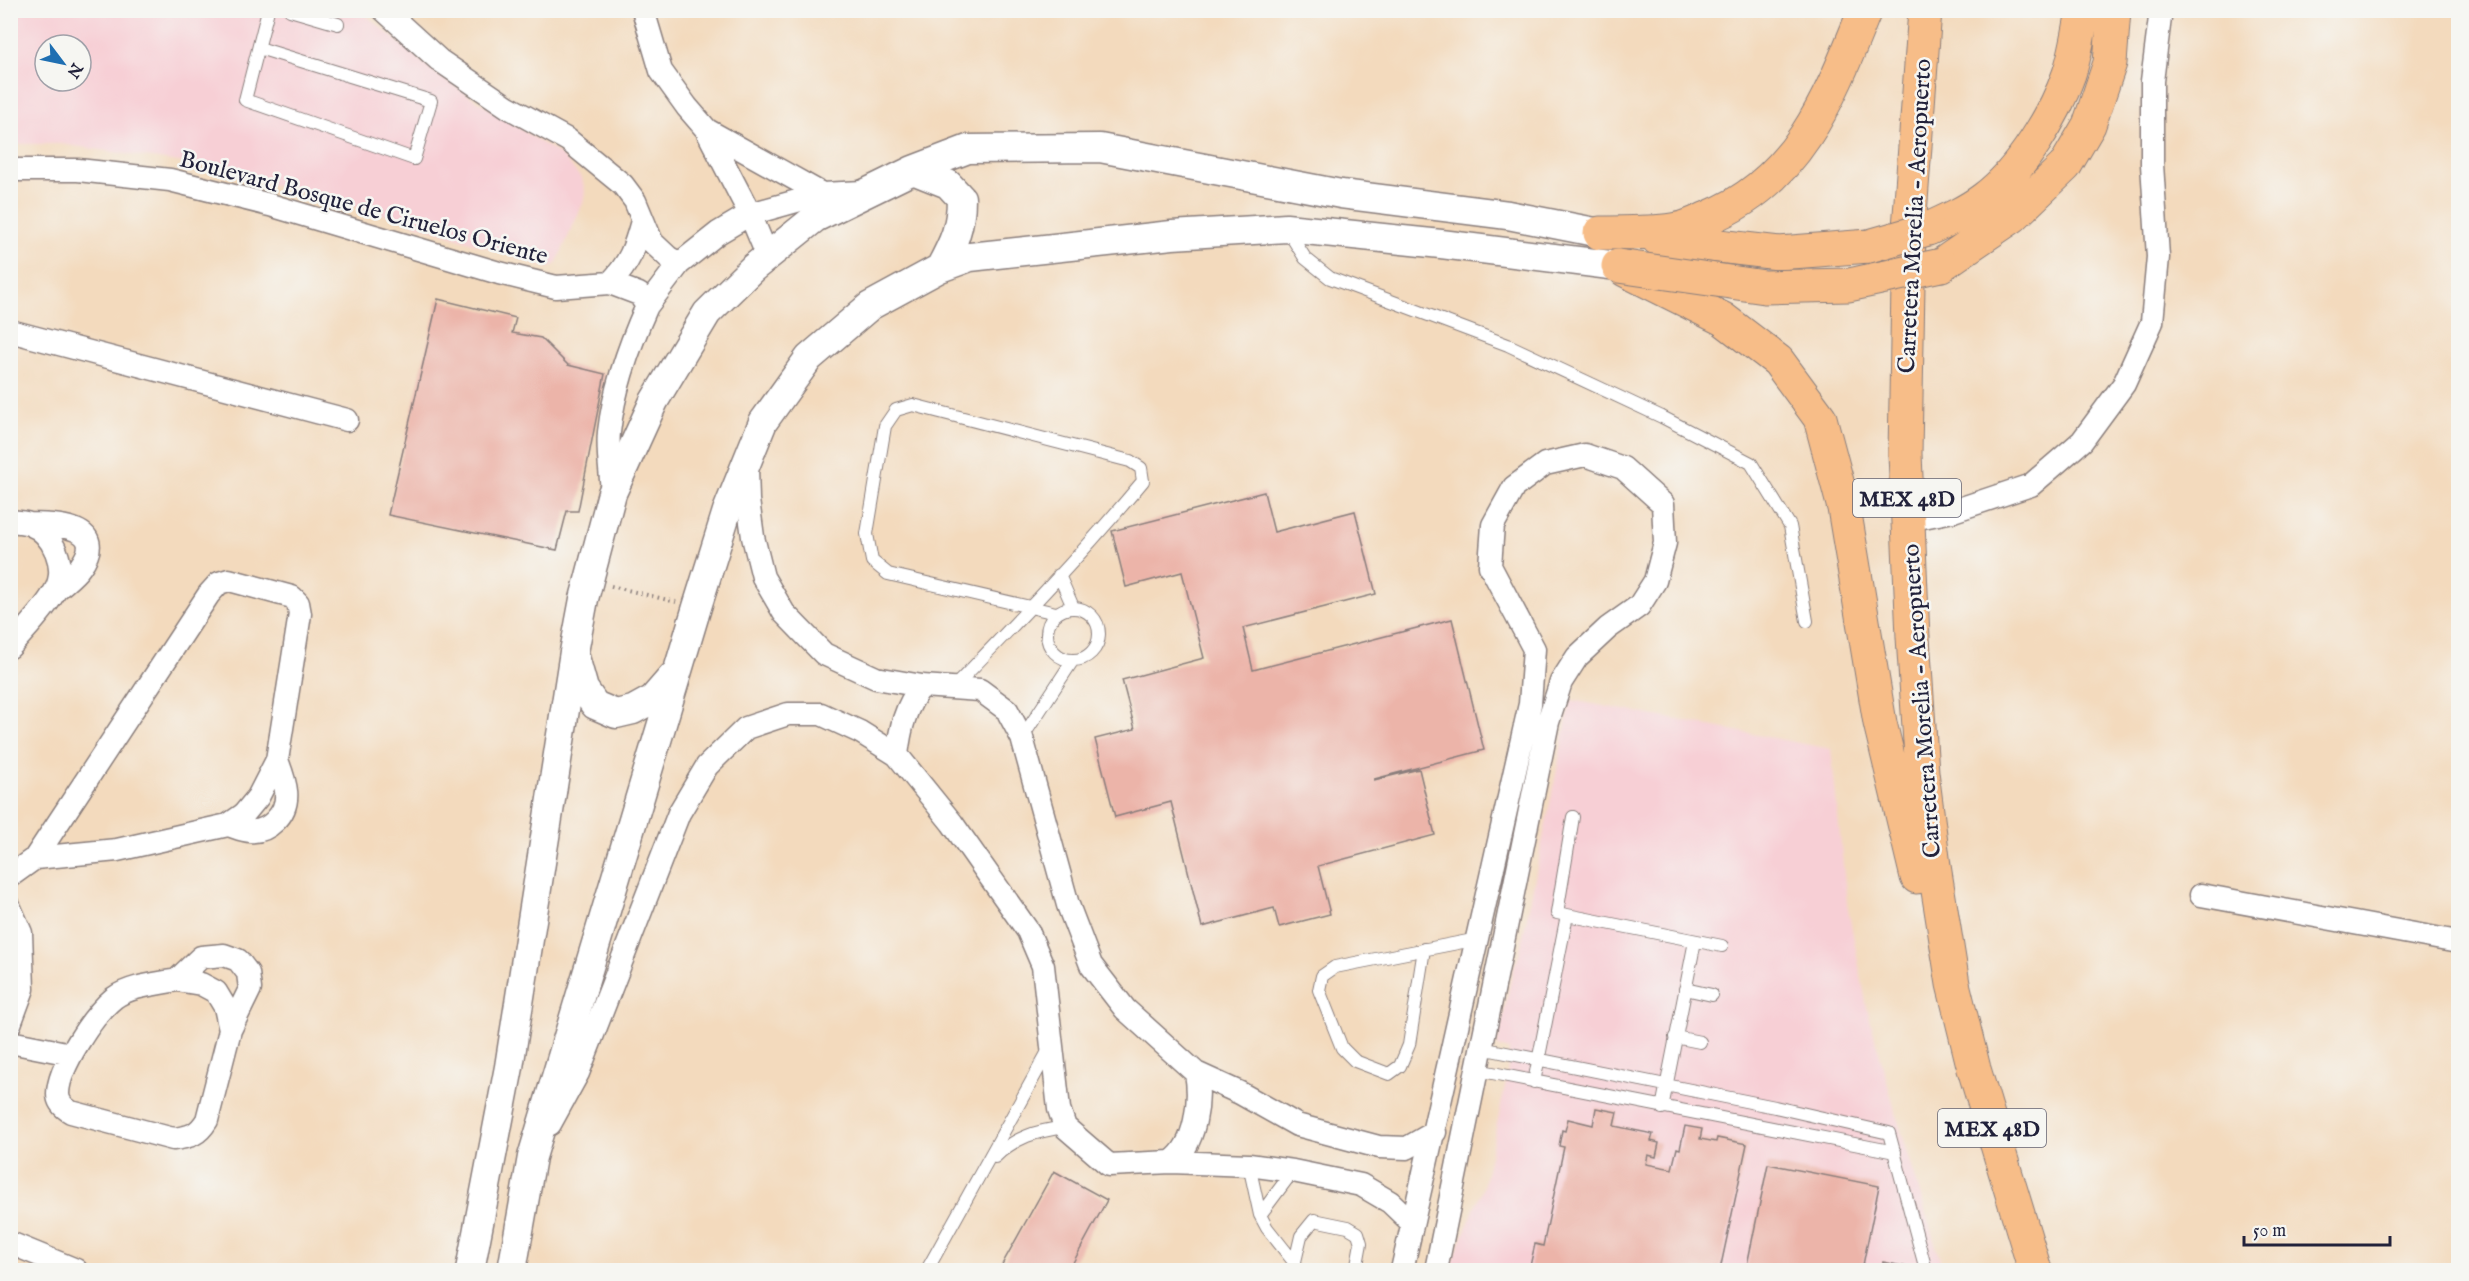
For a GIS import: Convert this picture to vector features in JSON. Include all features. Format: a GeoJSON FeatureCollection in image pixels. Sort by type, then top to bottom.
{"type":"FeatureCollection","features":[{"type":"Feature","properties":{"kind":"highway"},"geometry":{"type":"LineString","coordinates":[[1600,233],[1678,230],[1725,211],[1759,189],[1796,152],[1833,91],[1865,10]]}},
{"type":"Feature","properties":{"kind":"highway","name":"Carretera Morelia - Aeropuerto"},"geometry":{"type":"LineString","coordinates":[[1925,10],[1909,228],[1905,454],[1922,772],[1953,984],[1974,1070],[2035,1270]]}},
{"type":"Feature","properties":{"kind":"highway"},"geometry":{"type":"LineString","coordinates":[[1600,233],[1779,253],[1869,246],[1928,229],[1956,216],[1985,198],[2016,168],[2032,147],[2057,102],[2069,73],[2083,10]]}},
{"type":"Feature","properties":{"kind":"highway"},"geometry":{"type":"LineString","coordinates":[[1618,266],[1765,286],[1849,285],[1941,265],[2013,216],[2065,166],[2089,125],[2110,63],[2114,10]]}},
{"type":"Feature","properties":{"kind":"highway"},"geometry":{"type":"LineString","coordinates":[[1618,266],[1723,319],[1778,361],[1820,418],[1844,508],[1883,734],[1920,887],[1953,984]]}},
{"type":"Feature","properties":{"kind":"street"},"geometry":{"type":"LineString","coordinates":[[384,10],[439,60],[508,107],[568,140],[623,185],[635,201],[652,242],[679,264]]}},
{"type":"Feature","properties":{"kind":"street"},"geometry":{"type":"LineString","coordinates":[[643,10],[661,71],[706,129],[750,214],[768,257]]}},
{"type":"Feature","properties":{"kind":"street"},"geometry":{"type":"LineString","coordinates":[[1908,520],[1953,511],[2031,485],[2082,441],[2124,384],[2152,322],[2158,257],[2152,164],[2152,81],[2161,10]]}},
{"type":"Feature","properties":{"kind":"street"},"geometry":{"type":"LineString","coordinates":[[706,129],[822,194]]}},
{"type":"Feature","properties":{"kind":"street"},"geometry":{"type":"LineString","coordinates":[[470,1270],[509,1067],[574,652],[612,493],[654,400],[707,313],[768,257],[815,218],[914,170],[968,149],[1100,148],[1341,194],[1508,215],[1600,233]]}},
{"type":"Feature","properties":{"kind":"street","name":"Boulevard Bosque de Ciruelos Oriente"},"geometry":{"type":"LineString","coordinates":[[10,170],[78,170],[170,180],[270,205],[499,273],[556,287],[610,283],[639,294],[647,306]]}},
{"type":"Feature","properties":{"kind":"street"},"geometry":{"type":"LineString","coordinates":[[914,170],[948,184],[961,198],[957,236],[940,268]]}},
{"type":"Feature","properties":{"kind":"street"},"geometry":{"type":"LineString","coordinates":[[612,493],[609,434],[619,383],[634,334],[647,306],[679,264],[718,233],[750,214],[822,194],[870,191]]}},
{"type":"Feature","properties":{"kind":"street"},"geometry":{"type":"LineString","coordinates":[[610,283],[624,269],[635,247],[642,221]]}},
{"type":"Feature","properties":{"kind":"street"},"geometry":{"type":"LineString","coordinates":[[512,1270],[532,1157],[727,511],[763,422],[809,358],[870,306],[940,268],[970,256],[1172,235],[1286,228],[1618,266]]}},
{"type":"Feature","properties":{"kind":"street"},"geometry":{"type":"LineString","coordinates":[[10,331],[347,420]]}},
{"type":"Feature","properties":{"kind":"street"},"geometry":{"type":"LineString","coordinates":[[1402,1270],[1530,704],[1534,649],[1490,566],[1493,525],[1514,487],[1545,464],[1585,455],[1623,468],[1663,504],[1665,543],[1655,581],[1639,606],[1608,628],[1577,657],[1561,682],[1548,722],[1436,1270]]}},
{"type":"Feature","properties":{"kind":"street"},"geometry":{"type":"LineString","coordinates":[[747,459],[748,500],[753,537],[764,577],[784,613],[824,654],[876,678],[922,686],[980,690],[1007,711],[1022,738],[1068,905],[1091,965],[1125,1009],[1196,1073],[1240,1093],[1297,1125],[1379,1147],[1407,1148],[1435,1132]]}},
{"type":"Feature","properties":{"kind":"street"},"geometry":{"type":"LineString","coordinates":[[10,647],[56,590],[80,568],[88,552],[87,539],[75,528],[56,524],[20,523]]}},
{"type":"Feature","properties":{"kind":"street"},"geometry":{"type":"LineString","coordinates":[[20,523],[45,535],[57,551],[60,570],[56,590]]}},
{"type":"Feature","properties":{"kind":"street"},"geometry":{"type":"LineString","coordinates":[[10,876],[35,858],[209,594],[219,583],[229,580],[292,597],[298,603],[300,614],[277,760],[288,798],[282,814],[268,827],[251,832],[228,825],[117,850],[35,858]]}},
{"type":"Feature","properties":{"kind":"street"},"geometry":{"type":"LineString","coordinates":[[574,652],[584,689],[595,705],[616,714],[633,710],[653,699],[677,673]]}},
{"type":"Feature","properties":{"kind":"street"},"geometry":{"type":"LineString","coordinates":[[897,755],[901,724],[922,686]]}},
{"type":"Feature","properties":{"kind":"street"},"geometry":{"type":"LineString","coordinates":[[532,1157],[578,1073],[679,813],[707,766],[747,728],[788,714],[821,714],[860,732],[897,755],[952,823],[1028,931],[1042,966],[1059,1109],[1065,1127],[1109,1165],[1171,1162],[1249,1165],[1293,1171],[1361,1185],[1390,1202],[1413,1224]]}},
{"type":"Feature","properties":{"kind":"street"},"geometry":{"type":"LineString","coordinates":[[2201,895],[2458,942]]}},
{"type":"Feature","properties":{"kind":"street"},"geometry":{"type":"LineString","coordinates":[[10,908],[21,933],[23,989],[10,1024]]}},
{"type":"Feature","properties":{"kind":"street"},"geometry":{"type":"LineString","coordinates":[[177,980],[201,957],[224,955],[238,960],[248,973],[250,989],[230,1030],[207,1120],[200,1132],[190,1137],[173,1139],[71,1112],[61,1105],[58,1094],[71,1054],[89,1027],[115,998],[139,988],[177,980],[201,984],[216,992],[225,1007],[230,1030]]}},
{"type":"Feature","properties":{"kind":"street"},"geometry":{"type":"LineString","coordinates":[[10,1042],[71,1054]]}},
{"type":"Feature","properties":{"kind":"street"},"geometry":{"type":"LineString","coordinates":[[1171,1162],[1181,1156],[1194,1125],[1199,1087],[1196,1073]]}},
{"type":"Feature","properties":{"kind":"street"},"geometry":{"type":"LineString","coordinates":[[10,1243],[76,1270]]}},
{"type":"Feature","properties":{"kind":"lane"},"geometry":{"type":"LineString","coordinates":[[259,48],[431,100],[414,159],[245,100],[268,10]]}},
{"type":"Feature","properties":{"kind":"lane"},"geometry":{"type":"LineString","coordinates":[[290,10],[338,24]]}},
{"type":"Feature","properties":{"kind":"lane"},"geometry":{"type":"LineString","coordinates":[[1286,228],[1305,258],[1330,278],[1508,345],[1662,417],[1751,463],[1790,526],[1807,621]]}},
{"type":"Feature","properties":{"kind":"lane"},"geometry":{"type":"LineString","coordinates":[[953,688],[1030,609],[1111,520],[1143,481],[1141,468],[1130,461],[913,405],[896,410],[885,426],[867,534],[872,561],[888,574],[1030,609],[1056,613]]}},
{"type":"Feature","properties":{"kind":"lane"},"geometry":{"type":"LineString","coordinates":[[1059,575],[1073,607]]}},
{"type":"Feature","properties":{"kind":"lane"},"geometry":{"type":"LineString","coordinates":[[1073,607],[1090,613],[1099,629],[1096,646],[1082,659],[1073,660],[1064,659],[1050,647],[1047,629],[1056,613],[1073,607]]}},
{"type":"Feature","properties":{"kind":"lane"},"geometry":{"type":"LineString","coordinates":[[1022,738],[1073,660]]}},
{"type":"Feature","properties":{"kind":"lane"},"geometry":{"type":"LineString","coordinates":[[1573,817],[1557,913],[1722,946]]}},
{"type":"Feature","properties":{"kind":"lane"},"geometry":{"type":"LineString","coordinates":[[1534,1082],[1567,915]]}},
{"type":"Feature","properties":{"kind":"lane"},"geometry":{"type":"LineString","coordinates":[[1424,949],[1409,1045],[1400,1066],[1389,1074],[1355,1061],[1342,1048],[1319,990],[1322,976],[1335,967],[1424,949],[1478,939]]}},
{"type":"Feature","properties":{"kind":"lane"},"geometry":{"type":"LineString","coordinates":[[1662,1108],[1695,941]]}},
{"type":"Feature","properties":{"kind":"lane"},"geometry":{"type":"LineString","coordinates":[[1685,989],[1712,994]]}},
{"type":"Feature","properties":{"kind":"lane"},"geometry":{"type":"LineString","coordinates":[[1676,1037],[1700,1042]]}},
{"type":"Feature","properties":{"kind":"lane"},"geometry":{"type":"LineString","coordinates":[[927,1270],[1052,1045]]}},
{"type":"Feature","properties":{"kind":"lane"},"geometry":{"type":"LineString","coordinates":[[1479,1059],[1538,1058],[1889,1133],[1926,1270]]}},
{"type":"Feature","properties":{"kind":"lane"},"geometry":{"type":"LineString","coordinates":[[1479,1059],[1534,1082],[1894,1152]]}},
{"type":"Feature","properties":{"kind":"lane"},"geometry":{"type":"LineString","coordinates":[[1771,1129],[1775,1107]]}},
{"type":"Feature","properties":{"kind":"lane"},"geometry":{"type":"LineString","coordinates":[[989,1162],[1005,1147],[1024,1136],[1065,1127]]}},
{"type":"Feature","properties":{"kind":"lane"},"geometry":{"type":"LineString","coordinates":[[1249,1165],[1260,1215],[1294,1266]]}},
{"type":"Feature","properties":{"kind":"lane"},"geometry":{"type":"LineString","coordinates":[[1260,1215],[1293,1171]]}},
{"type":"Feature","properties":{"kind":"lane"},"geometry":{"type":"LineString","coordinates":[[1294,1266],[1301,1236],[1314,1220],[1348,1227],[1358,1233],[1362,1243],[1356,1270]]}},
{"type":"Feature","properties":{"kind":"path"},"geometry":{"type":"LineString","coordinates":[[590,580],[697,607]]}},
{"type":"Feature","properties":{"kind":"shaded area"},"geometry":{"type":"Polygon","coordinates":[[[11,11],[361,11],[438,75],[562,156],[582,179],[585,191],[583,203],[556,264],[549,268],[397,218],[198,165],[61,144],[11,144],[11,11]]]}},
{"type":"Feature","properties":{"kind":"shaded area"},"geometry":{"type":"Polygon","coordinates":[[[1571,700],[1831,749],[1847,903],[1867,1008],[1943,1270],[1451,1270],[1483,1188],[1507,1077],[1509,1050],[1497,1046],[1513,969],[1519,956],[1571,700]]]}},
{"type":"Feature","properties":{"kind":"building"},"geometry":{"type":"Polygon","coordinates":[[[438,299],[516,318],[512,333],[541,338],[568,365],[605,374],[578,511],[567,511],[557,550],[388,515],[438,299]]]}},
{"type":"Feature","properties":{"kind":"building"},"geometry":{"type":"Polygon","coordinates":[[[1264,492],[1274,532],[1355,511],[1376,594],[1243,628],[1253,670],[1452,619],[1484,750],[1374,779],[1419,769],[1435,835],[1318,866],[1330,914],[1279,927],[1274,908],[1202,927],[1171,802],[1115,817],[1095,739],[1135,729],[1122,680],[1204,658],[1182,572],[1126,587],[1112,531],[1264,492]]]}},
{"type":"Feature","properties":{"kind":"building"},"geometry":{"type":"Polygon","coordinates":[[[1596,1108],[1617,1112],[1614,1126],[1653,1134],[1651,1141],[1659,1143],[1656,1157],[1648,1155],[1646,1164],[1672,1169],[1677,1148],[1680,1149],[1685,1126],[1702,1129],[1700,1139],[1716,1142],[1717,1138],[1747,1144],[1720,1270],[1535,1270],[1536,1268],[1530,1266],[1535,1244],[1543,1246],[1564,1147],[1559,1146],[1562,1130],[1565,1131],[1568,1119],[1593,1125],[1596,1108]]]}},
{"type":"Feature","properties":{"kind":"building"},"geometry":{"type":"Polygon","coordinates":[[[1768,1164],[1879,1186],[1862,1270],[1746,1270],[1768,1164]]]}},
{"type":"Feature","properties":{"kind":"building"},"geometry":{"type":"Polygon","coordinates":[[[1054,1171],[1107,1200],[1069,1270],[999,1270],[1054,1171]]]}},
{"type":"Feature","properties":{"kind":"building"},"geometry":{"type":"Polygon","coordinates":[[[1883,1262],[1912,1268],[1911,1270],[1882,1270],[1883,1262]]]}}]}
